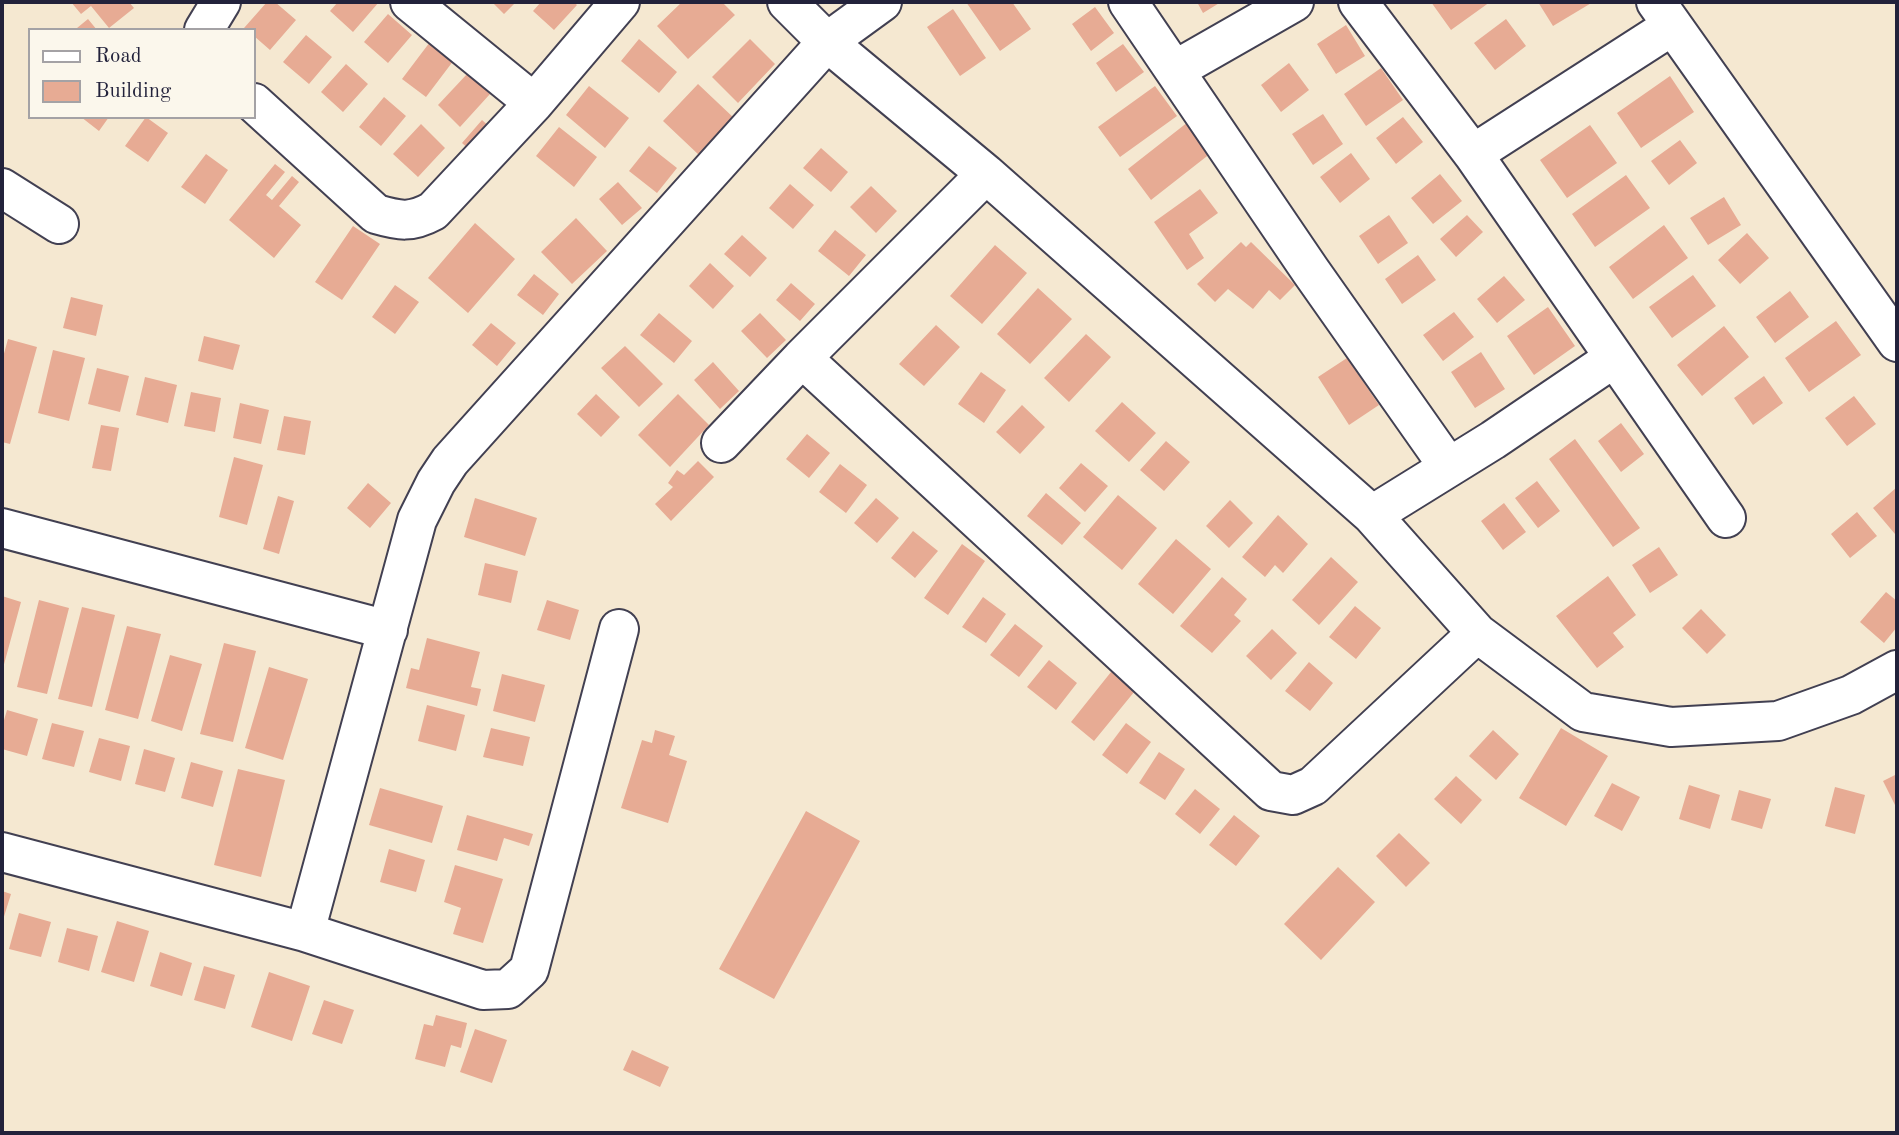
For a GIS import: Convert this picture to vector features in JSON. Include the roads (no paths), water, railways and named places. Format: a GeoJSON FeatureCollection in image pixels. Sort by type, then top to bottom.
{"type":"FeatureCollection","features":[{"type":"Feature","properties":{"kind":"street"},"geometry":{"type":"LineString","coordinates":[[205,28],[221,2]]}},
{"type":"Feature","properties":{"kind":"street"},"geometry":{"type":"LineString","coordinates":[[410,2],[534,103]]}},
{"type":"Feature","properties":{"kind":"street"},"geometry":{"type":"LineString","coordinates":[[256,105],[376,214],[398,221],[419,218],[433,211],[534,103],[620,2]]}},
{"type":"Feature","properties":{"kind":"street"},"geometry":{"type":"LineString","coordinates":[[787,2],[827,42],[986,174],[1372,515],[1477,633],[1583,712],[1671,727],[1778,721],[1850,695],[1897,670]]}},
{"type":"Feature","properties":{"kind":"street"},"geometry":{"type":"LineString","coordinates":[[305,932],[417,520],[436,482],[450,461],[827,42],[882,2]]}},
{"type":"Feature","properties":{"kind":"street"},"geometry":{"type":"LineString","coordinates":[[1128,2],[1310,270],[1448,466]]}},
{"type":"Feature","properties":{"kind":"street"},"geometry":{"type":"LineString","coordinates":[[1175,70],[1294,2]]}},
{"type":"Feature","properties":{"kind":"street"},"geometry":{"type":"LineString","coordinates":[[1358,2],[1473,154],[1726,518]]}},
{"type":"Feature","properties":{"kind":"street"},"geometry":{"type":"LineString","coordinates":[[1473,154],[1664,14],[1897,342]]}},
{"type":"Feature","properties":{"kind":"street"},"geometry":{"type":"LineString","coordinates":[[721,443],[986,174]]}},
{"type":"Feature","properties":{"kind":"street"},"geometry":{"type":"LineString","coordinates":[[2,188],[58,224]]}},
{"type":"Feature","properties":{"kind":"street"},"geometry":{"type":"LineString","coordinates":[[1372,515],[1493,440],[1614,358]]}},
{"type":"Feature","properties":{"kind":"street"},"geometry":{"type":"LineString","coordinates":[[802,359],[1271,791],[1293,795],[1313,786],[1477,633]]}},
{"type":"Feature","properties":{"kind":"street"},"geometry":{"type":"LineString","coordinates":[[2,528],[388,630]]}},
{"type":"Feature","properties":{"kind":"street"},"geometry":{"type":"LineString","coordinates":[[2,852],[305,932],[483,990],[508,989],[528,970],[619,629]]}}]}
